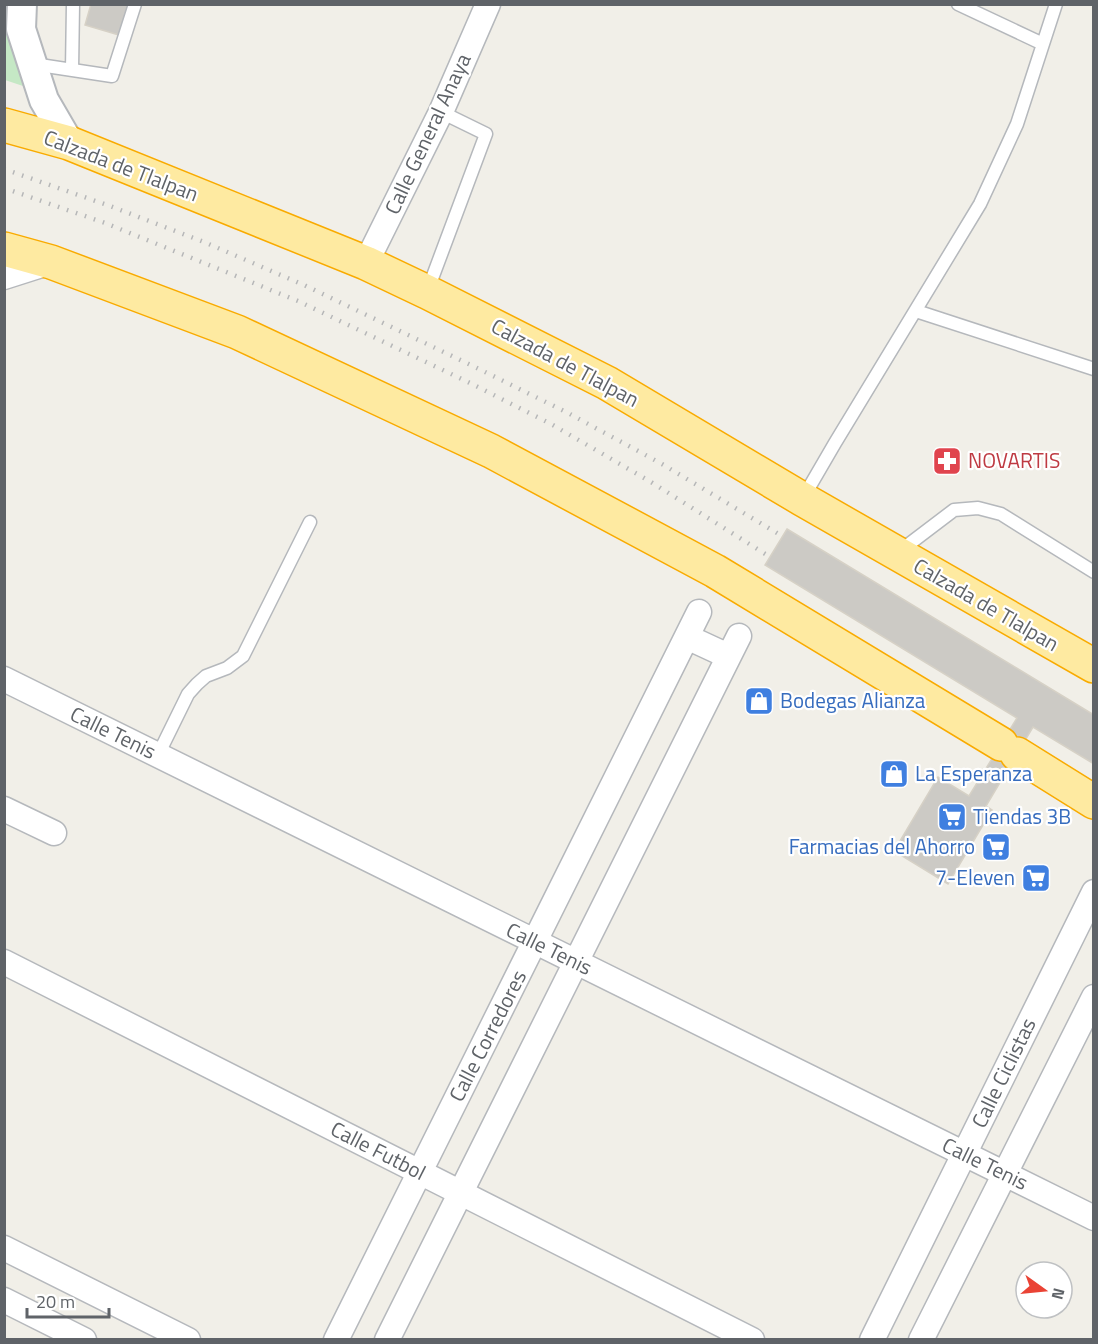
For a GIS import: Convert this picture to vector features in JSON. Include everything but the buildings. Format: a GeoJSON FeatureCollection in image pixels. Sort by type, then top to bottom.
{"type":"FeatureCollection","features":[{"type":"Feature","properties":{"kind":"highway","name":"Calzada de Tlalpan"},"geometry":{"type":"LineString","coordinates":[[4,125],[69,143],[366,263],[427,292],[607,383],[802,499],[1094,666]]}},
{"type":"Feature","properties":{"kind":"highway"},"geometry":{"type":"LineString","coordinates":[[4,249],[51,262],[237,332],[491,451],[715,571],[1094,802]]}},
{"type":"Feature","properties":{"kind":"street"},"geometry":{"type":"LineString","coordinates":[[22,4],[21,30],[44,99],[69,143]]}},
{"type":"Feature","properties":{"kind":"street","name":"Calle General Anaya"},"geometry":{"type":"LineString","coordinates":[[366,263],[441,112],[488,4]]}},
{"type":"Feature","properties":{"kind":"street"},"geometry":{"type":"LineString","coordinates":[[4,277],[51,262]]}},
{"type":"Feature","properties":{"kind":"street","name":"Calle Corredores"},"geometry":{"type":"LineString","coordinates":[[336,1340],[699,612]]}},
{"type":"Feature","properties":{"kind":"street"},"geometry":{"type":"LineString","coordinates":[[387,1340],[733,646],[687,637]]}},
{"type":"Feature","properties":{"kind":"street","name":"Calle Tenis"},"geometry":{"type":"LineString","coordinates":[[4,679],[1094,1218]]}},
{"type":"Feature","properties":{"kind":"street"},"geometry":{"type":"LineString","coordinates":[[4,809],[54,833]]}},
{"type":"Feature","properties":{"kind":"street","name":"Calle Ciclistas"},"geometry":{"type":"LineString","coordinates":[[872,1340],[1092,901]]}},
{"type":"Feature","properties":{"kind":"street","name":"Calle Futbol"},"geometry":{"type":"LineString","coordinates":[[4,962],[752,1340]]}},
{"type":"Feature","properties":{"kind":"street"},"geometry":{"type":"LineString","coordinates":[[921,1340],[1094,997]]}},
{"type":"Feature","properties":{"kind":"street"},"geometry":{"type":"LineString","coordinates":[[4,1248],[188,1340]]}},
{"type":"Feature","properties":{"kind":"street"},"geometry":{"type":"LineString","coordinates":[[4,1300],[84,1340]]}},
{"type":"Feature","properties":{"kind":"lane"},"geometry":{"type":"LineString","coordinates":[[33,64],[112,76],[135,4]]}},
{"type":"Feature","properties":{"kind":"lane"},"geometry":{"type":"LineString","coordinates":[[958,4],[1043,44]]}},
{"type":"Feature","properties":{"kind":"lane"},"geometry":{"type":"LineString","coordinates":[[802,499],[980,204],[1017,124],[1056,4]]}},
{"type":"Feature","properties":{"kind":"lane"},"geometry":{"type":"LineString","coordinates":[[69,6],[72,70]]}},
{"type":"Feature","properties":{"kind":"lane"},"geometry":{"type":"LineString","coordinates":[[427,292],[486,134],[441,112]]}},
{"type":"Feature","properties":{"kind":"lane"},"geometry":{"type":"LineString","coordinates":[[916,311],[1094,369]]}},
{"type":"Feature","properties":{"kind":"lane"},"geometry":{"type":"LineString","coordinates":[[897,554],[954,510],[978,508],[1001,514],[1094,572]]}},
{"type":"Feature","properties":{"kind":"lane"},"geometry":{"type":"LineString","coordinates":[[158,755],[192,689],[206,676],[226,668],[243,656],[310,522]]}},
{"type":"Feature","properties":{"kind":"green space"},"geometry":{"type":"Polygon","coordinates":[[[4,5],[5,20],[23,86],[5,80],[4,5]]]}},
{"type":"Feature","properties":{"kind":"railway"},"geometry":{"type":"LineString","coordinates":[[4,169],[204,242],[304,285],[568,413],[662,464],[782,536]]}},
{"type":"Feature","properties":{"kind":"railway"},"geometry":{"type":"LineString","coordinates":[[4,188],[105,223],[298,301],[470,383],[551,424],[651,482],[770,557]]}},
{"type":"Feature","properties":{"kind":"place","name":"NOVARTIS"},"geometry":{"type":"Point","coordinates":[947,461]}},
{"type":"Feature","properties":{"kind":"place","name":"Bodegas Alianza"},"geometry":{"type":"Point","coordinates":[759,701]}},
{"type":"Feature","properties":{"kind":"place","name":"La Esperanza"},"geometry":{"type":"Point","coordinates":[894,774]}},
{"type":"Feature","properties":{"kind":"place","name":"Tiendas 3B"},"geometry":{"type":"Point","coordinates":[952,817]}},
{"type":"Feature","properties":{"kind":"place","name":"Farmacias del Ahorro"},"geometry":{"type":"Point","coordinates":[996,847]}},
{"type":"Feature","properties":{"kind":"place","name":"7-Eleven"},"geometry":{"type":"Point","coordinates":[1036,878]}}]}
